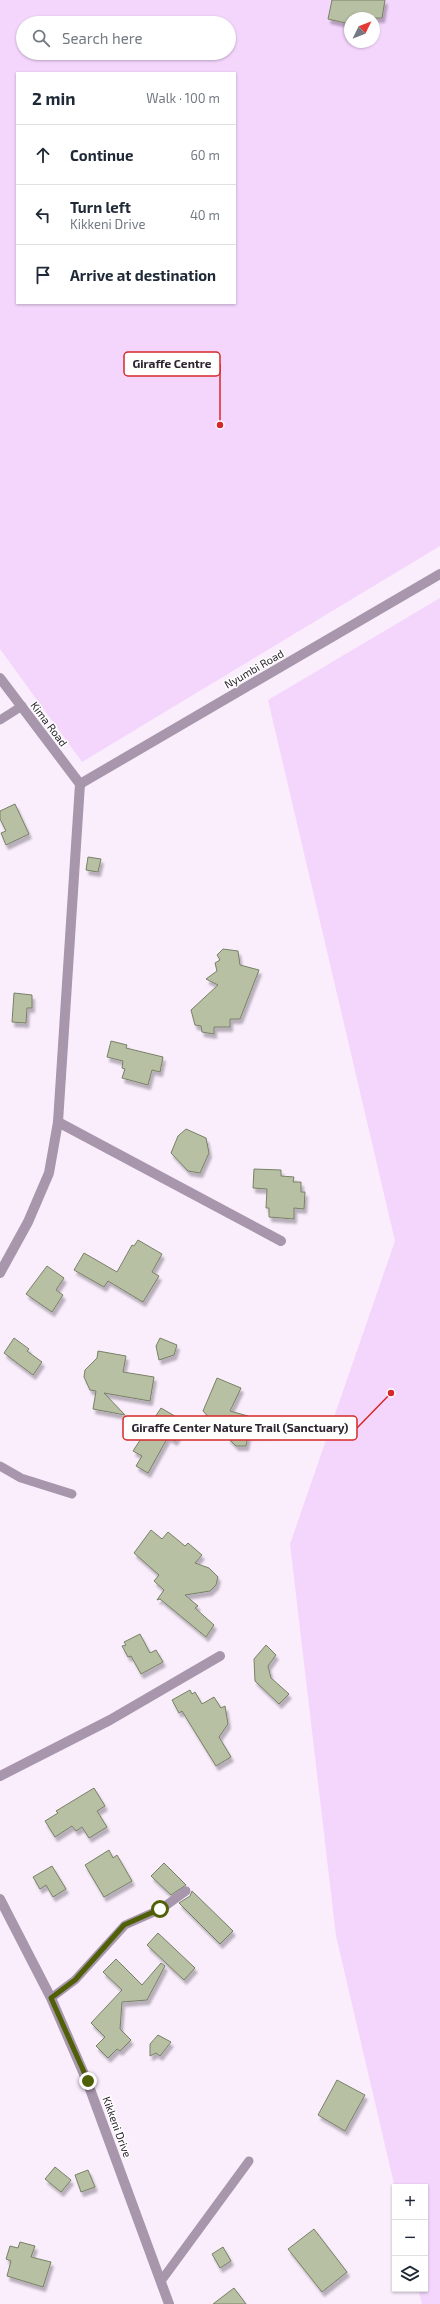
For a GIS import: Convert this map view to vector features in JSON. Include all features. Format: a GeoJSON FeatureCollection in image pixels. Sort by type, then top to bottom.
{"type":"FeatureCollection","features":[{"type":"Feature","properties":{"kind":"street","name":"Nyumbi Road"},"geometry":{"type":"LineString","coordinates":[[80,784],[440,574]]}},
{"type":"Feature","properties":{"kind":"street","name":"Kima Road"},"geometry":{"type":"LineString","coordinates":[[0,678],[80,784]]}},
{"type":"Feature","properties":{"kind":"street"},"geometry":{"type":"LineString","coordinates":[[0,1273],[28,1222],[49,1173],[58,1122],[80,784]]}},
{"type":"Feature","properties":{"kind":"street"},"geometry":{"type":"LineString","coordinates":[[58,1122],[281,1241]]}},
{"type":"Feature","properties":{"kind":"street"},"geometry":{"type":"LineString","coordinates":[[0,1776],[110,1720],[220,1656]]}},
{"type":"Feature","properties":{"kind":"street","name":"Kikkeni Drive"},"geometry":{"type":"LineString","coordinates":[[0,1899],[51,1998],[88,2081],[161,2281],[166,2302]]}},
{"type":"Feature","properties":{"kind":"lane"},"geometry":{"type":"LineString","coordinates":[[0,720],[22,706]]}},
{"type":"Feature","properties":{"kind":"lane"},"geometry":{"type":"LineString","coordinates":[[0,1466],[21,1478],[72,1494]]}},
{"type":"Feature","properties":{"kind":"lane"},"geometry":{"type":"LineString","coordinates":[[51,1998],[75,1980],[124,1925],[160,1909],[186,1891]]}},
{"type":"Feature","properties":{"kind":"lane"},"geometry":{"type":"LineString","coordinates":[[161,2281],[249,2162]]}},
{"type":"Feature","properties":{"kind":"shaded area"},"geometry":{"type":"Polygon","coordinates":[[[0,0],[440,0],[440,546],[82,762],[0,649],[0,0]]]}},
{"type":"Feature","properties":{"kind":"shaded area"},"geometry":{"type":"Polygon","coordinates":[[[440,598],[440,2304],[422,2304],[419,2292],[428,2292],[428,2184],[394,2184],[336,1936],[290,1544],[395,1241],[268,700],[440,598]]]}},
{"type":"Feature","properties":{"kind":"building"},"geometry":{"type":"Polygon","coordinates":[[[332,0],[385,0],[382,18],[380,18],[380,12],[344,12],[344,23],[328,19],[332,0]]]}},
{"type":"Feature","properties":{"kind":"building"},"geometry":{"type":"Polygon","coordinates":[[[15,804],[29,834],[6,845],[1,833],[6,831],[0,819],[0,811],[15,804]]]}},
{"type":"Feature","properties":{"kind":"building"},"geometry":{"type":"Polygon","coordinates":[[[88,857],[101,859],[98,872],[86,870],[88,857]]]}},
{"type":"Feature","properties":{"kind":"building"},"geometry":{"type":"Polygon","coordinates":[[[223,949],[238,951],[240,965],[259,970],[240,1019],[230,1019],[230,1027],[214,1027],[214,1034],[202,1032],[201,1026],[195,1025],[191,1010],[218,985],[206,979],[217,971],[215,963],[220,960],[217,955],[223,949]]]}},
{"type":"Feature","properties":{"kind":"building"},"geometry":{"type":"Polygon","coordinates":[[[14,993],[32,995],[32,1008],[27,1008],[26,1023],[12,1022],[14,993]]]}},
{"type":"Feature","properties":{"kind":"building"},"geometry":{"type":"Polygon","coordinates":[[[111,1041],[127,1045],[126,1048],[163,1057],[160,1072],[152,1070],[148,1085],[122,1078],[125,1069],[122,1068],[123,1061],[107,1057],[111,1041]]]}},
{"type":"Feature","properties":{"kind":"building"},"geometry":{"type":"Polygon","coordinates":[[[186,1129],[206,1138],[209,1153],[200,1173],[188,1171],[171,1153],[178,1136],[186,1129]]]}},
{"type":"Feature","properties":{"kind":"building"},"geometry":{"type":"Polygon","coordinates":[[[254,1169],[281,1170],[281,1176],[294,1177],[293,1182],[301,1182],[301,1192],[305,1192],[304,1209],[294,1208],[294,1219],[269,1217],[269,1208],[266,1208],[267,1189],[253,1188],[254,1169]]]}},
{"type":"Feature","properties":{"kind":"building"},"geometry":{"type":"Polygon","coordinates":[[[138,1240],[162,1254],[152,1272],[159,1276],[143,1302],[108,1281],[104,1287],[74,1270],[84,1253],[117,1272],[132,1245],[134,1246],[138,1240]]]}},
{"type":"Feature","properties":{"kind":"building"},"geometry":{"type":"Polygon","coordinates":[[[47,1266],[64,1278],[56,1290],[63,1295],[52,1312],[26,1294],[47,1266]]]}},
{"type":"Feature","properties":{"kind":"building"},"geometry":{"type":"Polygon","coordinates":[[[14,1338],[29,1349],[27,1351],[42,1362],[33,1375],[4,1353],[14,1338]]]}},
{"type":"Feature","properties":{"kind":"building"},"geometry":{"type":"Polygon","coordinates":[[[160,1338],[177,1345],[174,1355],[159,1360],[156,1346],[160,1338]]]}},
{"type":"Feature","properties":{"kind":"building"},"geometry":{"type":"Polygon","coordinates":[[[98,1351],[126,1356],[123,1372],[154,1377],[150,1401],[104,1393],[125,1415],[93,1409],[96,1391],[90,1390],[84,1377],[85,1370],[97,1358],[98,1351]]]}},
{"type":"Feature","properties":{"kind":"building"},"geometry":{"type":"Polygon","coordinates":[[[217,1378],[241,1388],[230,1411],[248,1416],[247,1424],[271,1434],[248,1435],[246,1446],[236,1446],[228,1438],[229,1432],[218,1427],[203,1411],[217,1378]]]}},
{"type":"Feature","properties":{"kind":"building"},"geometry":{"type":"Polygon","coordinates":[[[161,1408],[185,1422],[175,1441],[168,1437],[148,1473],[136,1466],[142,1456],[133,1451],[161,1408]]]}},
{"type":"Feature","properties":{"kind":"building"},"geometry":{"type":"Polygon","coordinates":[[[151,1530],[162,1539],[168,1532],[185,1546],[188,1543],[202,1555],[195,1563],[209,1568],[218,1577],[216,1585],[210,1591],[185,1595],[198,1606],[195,1608],[214,1625],[206,1637],[160,1599],[157,1600],[164,1590],[154,1581],[159,1575],[134,1553],[151,1530]]]}},
{"type":"Feature","properties":{"kind":"building"},"geometry":{"type":"Polygon","coordinates":[[[140,1634],[150,1653],[156,1650],[163,1662],[141,1674],[131,1656],[128,1657],[122,1646],[126,1645],[124,1642],[140,1634]]]}},
{"type":"Feature","properties":{"kind":"building"},"geometry":{"type":"Polygon","coordinates":[[[266,1645],[276,1655],[268,1666],[271,1678],[289,1694],[279,1704],[255,1681],[254,1659],[266,1645]]]}},
{"type":"Feature","properties":{"kind":"building"},"geometry":{"type":"Polygon","coordinates":[[[190,1690],[192,1694],[195,1692],[202,1704],[214,1697],[221,1708],[225,1706],[228,1724],[219,1737],[231,1757],[216,1766],[182,1711],[179,1713],[172,1700],[190,1690]]]}},
{"type":"Feature","properties":{"kind":"building"},"geometry":{"type":"Polygon","coordinates":[[[94,1788],[105,1806],[97,1811],[107,1827],[89,1838],[82,1827],[76,1831],[72,1826],[55,1837],[45,1821],[58,1813],[56,1811],[94,1788]]]}},
{"type":"Feature","properties":{"kind":"building"},"geometry":{"type":"Polygon","coordinates":[[[109,1850],[113,1858],[117,1855],[132,1881],[104,1897],[85,1865],[109,1850]]]}},
{"type":"Feature","properties":{"kind":"building"},"geometry":{"type":"Polygon","coordinates":[[[164,1863],[186,1885],[171,1895],[151,1876],[164,1863]]]}},
{"type":"Feature","properties":{"kind":"building"},"geometry":{"type":"Polygon","coordinates":[[[52,1866],[66,1889],[53,1897],[46,1885],[40,1889],[33,1877],[52,1866]]]}},
{"type":"Feature","properties":{"kind":"building"},"geometry":{"type":"Polygon","coordinates":[[[192,1891],[233,1931],[220,1944],[179,1903],[190,1896],[192,1891]]]}},
{"type":"Feature","properties":{"kind":"building"},"geometry":{"type":"Polygon","coordinates":[[[158,1933],[195,1968],[184,1980],[147,1945],[158,1933]]]}},
{"type":"Feature","properties":{"kind":"building"},"geometry":{"type":"Polygon","coordinates":[[[116,1959],[142,1985],[161,1963],[165,1966],[147,2000],[122,2002],[120,2029],[131,2040],[120,2051],[117,2049],[108,2058],[96,2046],[105,2037],[91,2023],[122,1990],[103,1972],[116,1959]]]}},
{"type":"Feature","properties":{"kind":"building"},"geometry":{"type":"Polygon","coordinates":[[[158,2035],[171,2042],[160,2056],[156,2053],[150,2056],[150,2044],[158,2035]]]}},
{"type":"Feature","properties":{"kind":"building"},"geometry":{"type":"Polygon","coordinates":[[[337,2080],[365,2095],[345,2131],[318,2115],[337,2080]]]}},
{"type":"Feature","properties":{"kind":"building"},"geometry":{"type":"Polygon","coordinates":[[[55,2167],[71,2180],[61,2192],[45,2179],[55,2167]]]}},
{"type":"Feature","properties":{"kind":"building"},"geometry":{"type":"Polygon","coordinates":[[[88,2170],[95,2187],[81,2192],[75,2175],[88,2170]]]}},
{"type":"Feature","properties":{"kind":"building"},"geometry":{"type":"Polygon","coordinates":[[[314,2229],[347,2272],[322,2292],[288,2249],[314,2229]]]}},
{"type":"Feature","properties":{"kind":"building"},"geometry":{"type":"Polygon","coordinates":[[[20,2242],[35,2246],[31,2257],[51,2262],[43,2287],[7,2276],[11,2261],[6,2259],[10,2246],[18,2248],[20,2242]]]}},
{"type":"Feature","properties":{"kind":"building"},"geometry":{"type":"Polygon","coordinates":[[[223,2247],[231,2261],[220,2268],[212,2254],[223,2247]]]}},
{"type":"Feature","properties":{"kind":"building"},"geometry":{"type":"Polygon","coordinates":[[[234,2288],[246,2304],[213,2304],[234,2288]]]}},
{"type":"Feature","properties":{"kind":"place","name":"Giraffe Centre"},"geometry":{"type":"Point","coordinates":[220,425]}},
{"type":"Feature","properties":{"kind":"place","name":"Giraffe Center Nature Trail (Sanctuary)"},"geometry":{"type":"Point","coordinates":[391,1393]}},
{"type":"Feature","properties":{"kind":"route"},"geometry":{"type":"LineString","coordinates":[[88,2081],[51,1998],[75,1980],[84,1971],[124,1925],[130,1921],[160,1909]]}}]}
